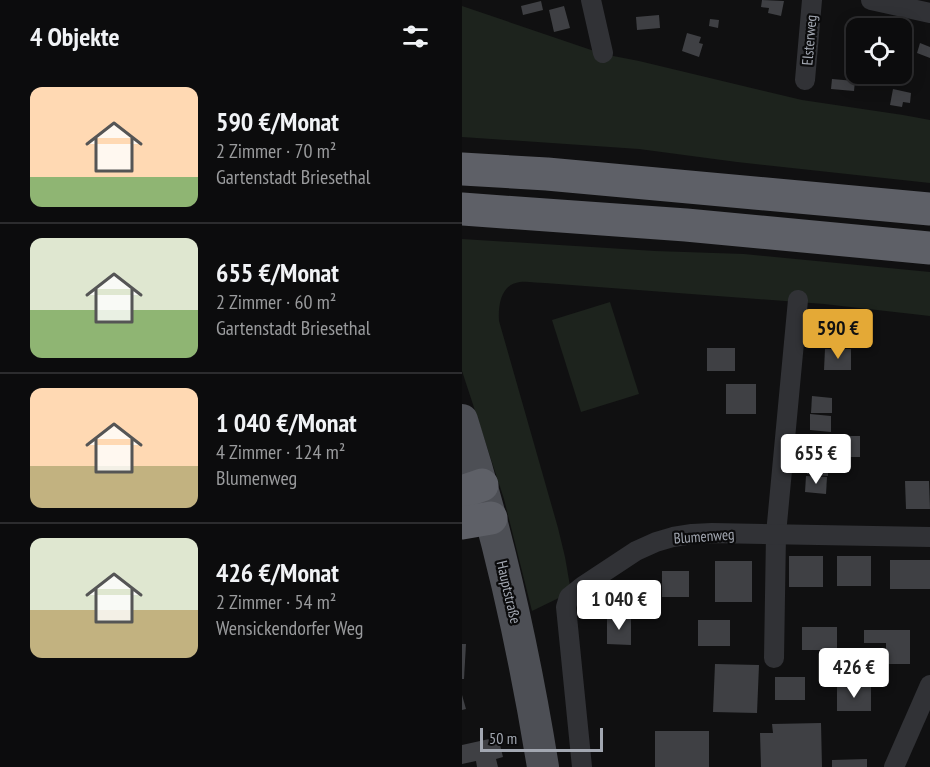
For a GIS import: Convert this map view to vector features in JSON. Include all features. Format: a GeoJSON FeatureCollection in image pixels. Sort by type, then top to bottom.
{"type":"FeatureCollection","features":[{"type":"Feature","properties":{"kind":"highway"},"geometry":{"type":"LineString","coordinates":[[462,169],[547,174],[930,209]]}},
{"type":"Feature","properties":{"kind":"highway"},"geometry":{"type":"LineString","coordinates":[[462,210],[686,225],[930,248]]}},
{"type":"Feature","properties":{"kind":"main road","name":"Hauptstraße"},"geometry":{"type":"LineString","coordinates":[[462,420],[477,520],[517,625],[543,767]]}},
{"type":"Feature","properties":{"kind":"street"},"geometry":{"type":"LineString","coordinates":[[591,0],[603,53]]}},
{"type":"Feature","properties":{"kind":"street","name":"Elsterweg"},"geometry":{"type":"LineString","coordinates":[[805,80],[812,0]]}},
{"type":"Feature","properties":{"kind":"street"},"geometry":{"type":"LineString","coordinates":[[871,0],[930,14]]}},
{"type":"Feature","properties":{"kind":"street"},"geometry":{"type":"LineString","coordinates":[[774,658],[776,534],[798,300]]}},
{"type":"Feature","properties":{"kind":"street","name":"Blumenweg"},"geometry":{"type":"LineString","coordinates":[[582,767],[566,607],[569,597],[583,586],[636,551],[656,542],[692,534],[930,537]]}},
{"type":"Feature","properties":{"kind":"street"},"geometry":{"type":"LineString","coordinates":[[894,767],[930,686]]}},
{"type":"Feature","properties":{"kind":"shaded area"},"geometry":{"type":"Polygon","coordinates":[[[462,6],[603,54],[802,100],[930,120],[930,183],[639,149],[462,137],[462,6]]]}},
{"type":"Feature","properties":{"kind":"shaded area"},"geometry":{"type":"Polygon","coordinates":[[[462,239],[744,254],[930,272],[930,316],[824,304],[529,282],[520,282],[509,287],[500,302],[499,321],[558,528],[571,592],[532,611],[504,499],[462,371],[462,239]]]}},
{"type":"Feature","properties":{"kind":"shaded area"},"geometry":{"type":"Polygon","coordinates":[[[610,302],[639,394],[581,412],[552,320],[610,302]]]}},
{"type":"Feature","properties":{"kind":"building"},"geometry":{"type":"Polygon","coordinates":[[[762,0],[784,1],[781,16],[768,13],[769,8],[761,7],[762,0]]]}},
{"type":"Feature","properties":{"kind":"building"},"geometry":{"type":"Polygon","coordinates":[[[541,1],[543,10],[523,15],[521,6],[541,1]]]}},
{"type":"Feature","properties":{"kind":"building"},"geometry":{"type":"Polygon","coordinates":[[[564,6],[570,28],[554,32],[549,10],[564,6]]]}},
{"type":"Feature","properties":{"kind":"building"},"geometry":{"type":"Polygon","coordinates":[[[659,15],[660,28],[637,30],[636,17],[659,15]]]}},
{"type":"Feature","properties":{"kind":"building"},"geometry":{"type":"Polygon","coordinates":[[[710,19],[719,20],[718,28],[709,26],[710,19]]]}},
{"type":"Feature","properties":{"kind":"building"},"geometry":{"type":"Polygon","coordinates":[[[687,33],[701,37],[699,43],[703,44],[699,57],[682,51],[687,33]]]}},
{"type":"Feature","properties":{"kind":"building"},"geometry":{"type":"Polygon","coordinates":[[[920,43],[930,47],[930,58],[917,53],[920,43]]]}},
{"type":"Feature","properties":{"kind":"building"},"geometry":{"type":"Polygon","coordinates":[[[832,79],[846,80],[846,84],[855,84],[854,91],[831,89],[832,79]]]}},
{"type":"Feature","properties":{"kind":"building"},"geometry":{"type":"Polygon","coordinates":[[[893,89],[911,93],[910,103],[903,102],[902,107],[890,105],[893,89]]]}},
{"type":"Feature","properties":{"kind":"building"},"geometry":{"type":"Polygon","coordinates":[[[707,348],[735,348],[735,371],[707,371],[707,348]]]}},
{"type":"Feature","properties":{"kind":"building"},"geometry":{"type":"Polygon","coordinates":[[[825,349],[851,349],[851,370],[824,370],[825,349]]]}},
{"type":"Feature","properties":{"kind":"building"},"geometry":{"type":"Polygon","coordinates":[[[726,384],[756,384],[756,414],[726,414],[726,384]]]}},
{"type":"Feature","properties":{"kind":"building"},"geometry":{"type":"Polygon","coordinates":[[[812,396],[832,398],[832,413],[811,413],[812,396]]]}},
{"type":"Feature","properties":{"kind":"building"},"geometry":{"type":"Polygon","coordinates":[[[810,414],[831,416],[831,432],[810,430],[810,414]]]}},
{"type":"Feature","properties":{"kind":"building"},"geometry":{"type":"Polygon","coordinates":[[[836,436],[860,436],[860,457],[836,457],[836,436]]]}},
{"type":"Feature","properties":{"kind":"building"},"geometry":{"type":"Polygon","coordinates":[[[808,457],[828,459],[828,476],[807,474],[808,457]]]}},
{"type":"Feature","properties":{"kind":"building"},"geometry":{"type":"Polygon","coordinates":[[[806,476],[827,477],[826,494],[805,492],[806,476]]]}},
{"type":"Feature","properties":{"kind":"building"},"geometry":{"type":"Polygon","coordinates":[[[905,481],[929,481],[930,509],[906,509],[905,481]]]}},
{"type":"Feature","properties":{"kind":"building"},"geometry":{"type":"Polygon","coordinates":[[[789,556],[823,556],[823,587],[789,587],[789,556]]]}},
{"type":"Feature","properties":{"kind":"building"},"geometry":{"type":"Polygon","coordinates":[[[837,556],[871,556],[871,586],[837,586],[837,556]]]}},
{"type":"Feature","properties":{"kind":"building"},"geometry":{"type":"Polygon","coordinates":[[[890,560],[930,560],[930,589],[890,589],[890,560]]]}},
{"type":"Feature","properties":{"kind":"building"},"geometry":{"type":"Polygon","coordinates":[[[715,561],[752,561],[752,602],[715,602],[715,561]]]}},
{"type":"Feature","properties":{"kind":"building"},"geometry":{"type":"Polygon","coordinates":[[[662,571],[689,571],[689,597],[662,597],[662,571]]]}},
{"type":"Feature","properties":{"kind":"building"},"geometry":{"type":"Polygon","coordinates":[[[607,618],[631,618],[631,645],[607,644],[607,618]]]}},
{"type":"Feature","properties":{"kind":"building"},"geometry":{"type":"Polygon","coordinates":[[[698,620],[730,620],[730,646],[698,646],[698,620]]]}},
{"type":"Feature","properties":{"kind":"building"},"geometry":{"type":"Polygon","coordinates":[[[802,627],[837,627],[837,650],[802,650],[802,627]]]}},
{"type":"Feature","properties":{"kind":"building"},"geometry":{"type":"Polygon","coordinates":[[[864,630],[910,630],[910,664],[886,664],[886,643],[864,643],[864,630]]]}},
{"type":"Feature","properties":{"kind":"building"},"geometry":{"type":"Polygon","coordinates":[[[462,644],[466,644],[464,679],[462,679],[462,644]]]}},
{"type":"Feature","properties":{"kind":"building"},"geometry":{"type":"Polygon","coordinates":[[[715,664],[759,665],[757,713],[713,712],[715,664]]]}},
{"type":"Feature","properties":{"kind":"building"},"geometry":{"type":"Polygon","coordinates":[[[775,677],[805,677],[805,700],[775,700],[775,677]]]}},
{"type":"Feature","properties":{"kind":"building"},"geometry":{"type":"Polygon","coordinates":[[[837,687],[871,687],[871,711],[837,711],[837,687]]]}},
{"type":"Feature","properties":{"kind":"building"},"geometry":{"type":"Polygon","coordinates":[[[462,695],[466,709],[462,710],[462,695]]]}},
{"type":"Feature","properties":{"kind":"building"},"geometry":{"type":"Polygon","coordinates":[[[821,723],[822,767],[761,767],[760,733],[773,733],[772,724],[821,723]]]}},
{"type":"Feature","properties":{"kind":"building"},"geometry":{"type":"Polygon","coordinates":[[[655,731],[709,731],[709,767],[655,767],[655,731]]]}},
{"type":"Feature","properties":{"kind":"building"},"geometry":{"type":"Polygon","coordinates":[[[498,737],[503,757],[496,759],[498,767],[477,767],[476,761],[462,764],[462,745],[498,737]]]}},
{"type":"Feature","properties":{"kind":"building"},"geometry":{"type":"Polygon","coordinates":[[[867,759],[867,767],[832,767],[832,760],[867,759]]]}}]}
